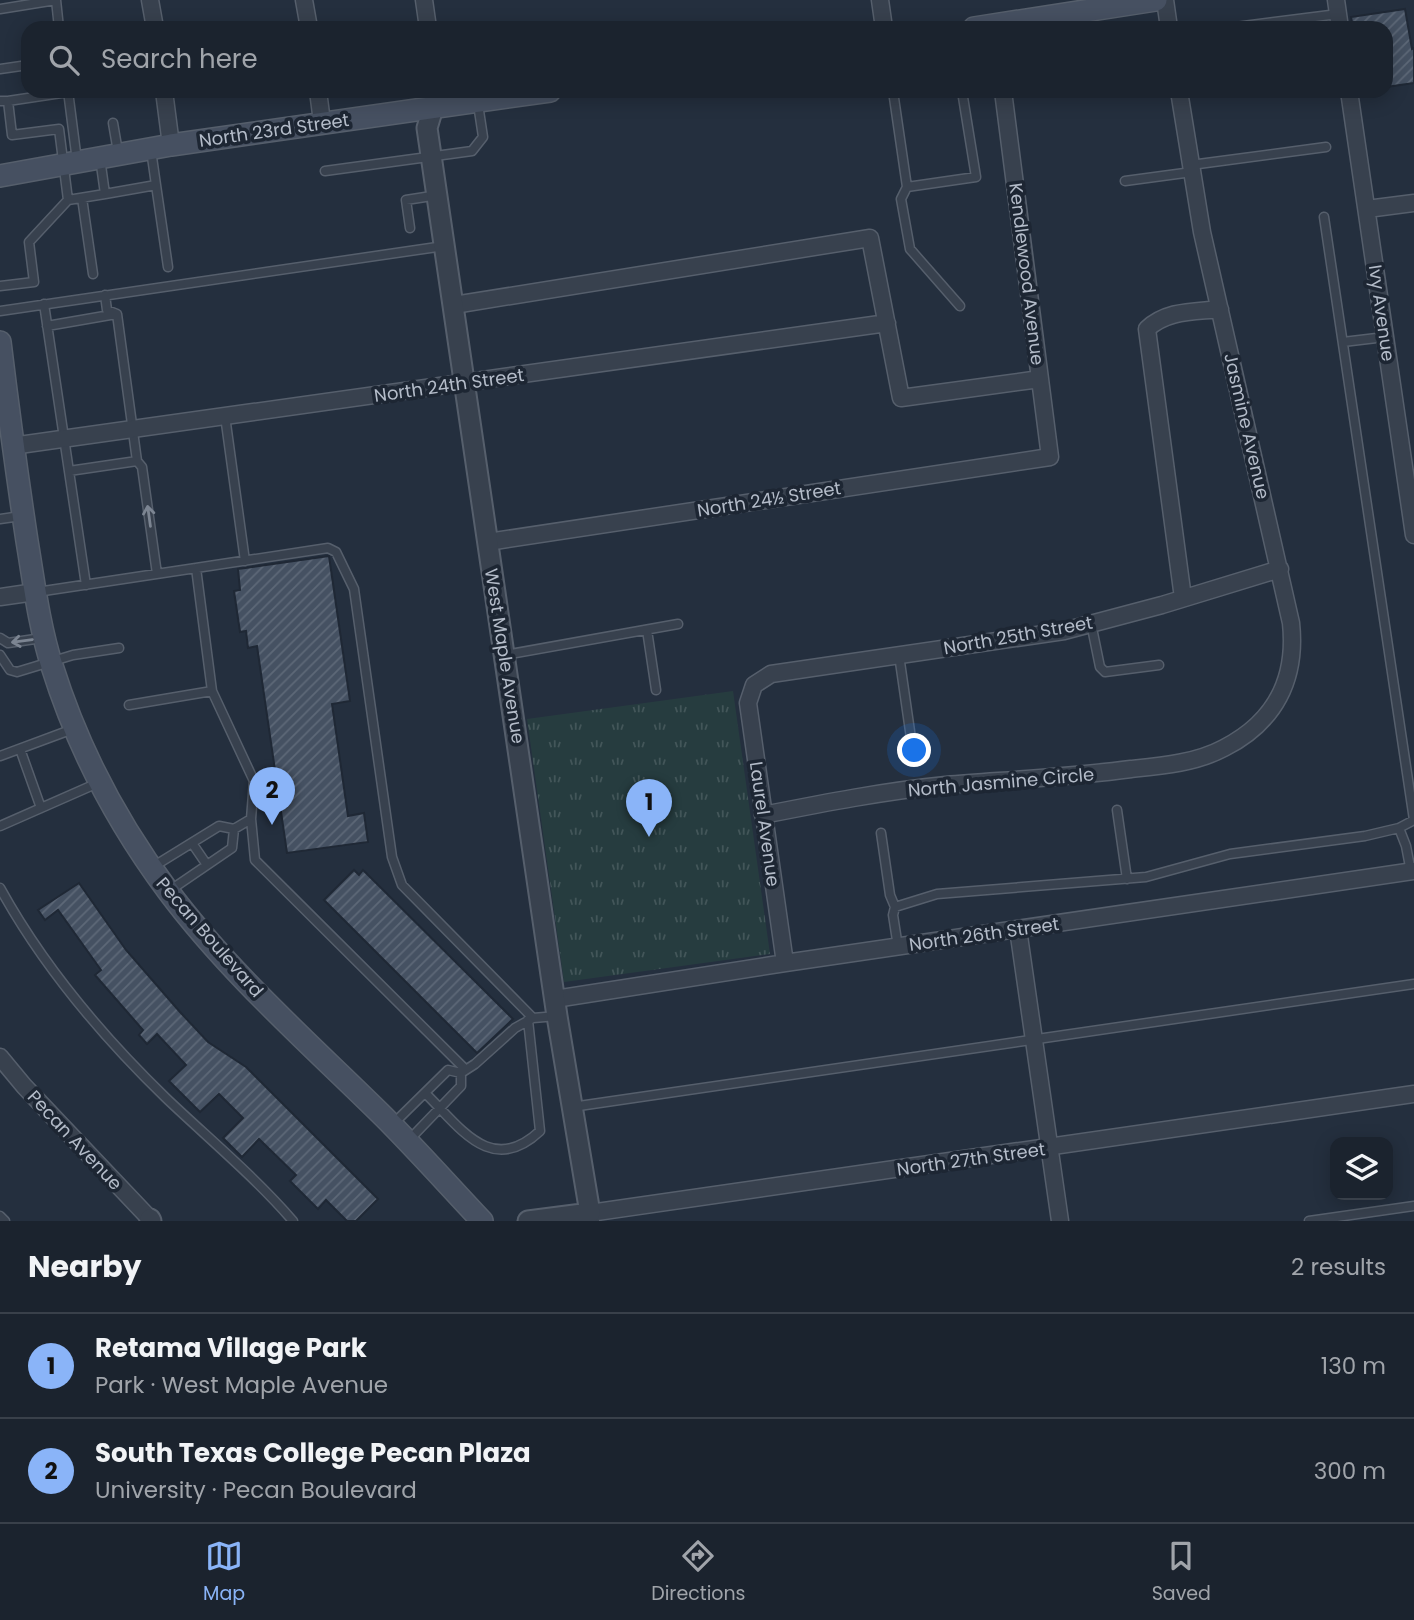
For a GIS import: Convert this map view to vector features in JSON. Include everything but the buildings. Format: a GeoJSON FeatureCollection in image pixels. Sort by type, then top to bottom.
{"type":"FeatureCollection","features":[{"type":"Feature","properties":{"kind":"main road"},"geometry":{"type":"LineString","coordinates":[[1015,21],[1065,10],[1156,0]]}},
{"type":"Feature","properties":{"kind":"main road","name":"North 23rd Street"},"geometry":{"type":"LineString","coordinates":[[0,176],[323,122],[435,100],[478,102],[504,98]]}},
{"type":"Feature","properties":{"kind":"main road","name":"Pecan Boulevard"},"geometry":{"type":"LineString","coordinates":[[0,342],[12,446],[45,638],[75,728],[100,782],[151,868],[168,891],[243,977],[392,1125],[482,1221]]}},
{"type":"Feature","properties":{"kind":"street"},"geometry":{"type":"LineString","coordinates":[[150,0],[153,21]]}},
{"type":"Feature","properties":{"kind":"street"},"geometry":{"type":"LineString","coordinates":[[304,0],[308,21]]}},
{"type":"Feature","properties":{"kind":"street"},"geometry":{"type":"LineString","coordinates":[[424,0],[427,21]]}},
{"type":"Feature","properties":{"kind":"street"},"geometry":{"type":"LineString","coordinates":[[880,0],[883,21]]}},
{"type":"Feature","properties":{"kind":"street"},"geometry":{"type":"LineString","coordinates":[[1164,0],[1168,21]]}},
{"type":"Feature","properties":{"kind":"street"},"geometry":{"type":"LineString","coordinates":[[161,147],[164,98]]}},
{"type":"Feature","properties":{"kind":"street"},"geometry":{"type":"LineString","coordinates":[[319,98],[323,122]]}},
{"type":"Feature","properties":{"kind":"street","name":"Kendlewood Avenue"},"geometry":{"type":"LineString","coordinates":[[1004,98],[1050,457]]}},
{"type":"Feature","properties":{"kind":"street","name":"Jasmine Avenue"},"geometry":{"type":"LineString","coordinates":[[1180,98],[1202,232],[1280,569],[1293,643],[1292,664],[1277,701],[1265,718],[1235,741]]}},
{"type":"Feature","properties":{"kind":"street","name":"Ivy Avenue"},"geometry":{"type":"LineString","coordinates":[[1350,98],[1385,337],[1407,435],[1414,535]]}},
{"type":"Feature","properties":{"kind":"street","name":"West Maple Avenue"},"geometry":{"type":"LineString","coordinates":[[435,100],[427,128],[556,1008],[591,1217]]}},
{"type":"Feature","properties":{"kind":"street"},"geometry":{"type":"LineString","coordinates":[[1367,209],[1414,202]]}},
{"type":"Feature","properties":{"kind":"street"},"geometry":{"type":"LineString","coordinates":[[454,305],[870,238],[901,398],[1040,379]]}},
{"type":"Feature","properties":{"kind":"street"},"geometry":{"type":"LineString","coordinates":[[1183,598],[1147,329],[1157,320],[1171,314],[1220,309]]}},
{"type":"Feature","properties":{"kind":"street","name":"North 24th Street"},"geometry":{"type":"LineString","coordinates":[[12,446],[887,323]]}},
{"type":"Feature","properties":{"kind":"street","name":"North 24½ Street"},"geometry":{"type":"LineString","coordinates":[[488,542],[1050,457]]}},
{"type":"Feature","properties":{"kind":"street","name":"North 25th Street"},"geometry":{"type":"LineString","coordinates":[[754,685],[771,674],[1064,631],[1280,569]]}},
{"type":"Feature","properties":{"kind":"street"},"geometry":{"type":"LineString","coordinates":[[0,597],[35,592]]}},
{"type":"Feature","properties":{"kind":"street","name":"Laurel Avenue"},"geometry":{"type":"LineString","coordinates":[[754,685],[748,703],[785,963]]}},
{"type":"Feature","properties":{"kind":"street","name":"North Jasmine Circle"},"geometry":{"type":"LineString","coordinates":[[763,814],[910,789],[1157,766],[1212,754],[1235,741]]}},
{"type":"Feature","properties":{"kind":"street","name":"North 26th Street"},"geometry":{"type":"LineString","coordinates":[[556,1008],[785,963],[1412,872]]}},
{"type":"Feature","properties":{"kind":"street"},"geometry":{"type":"LineString","coordinates":[[1018,929],[1060,1221]]}},
{"type":"Feature","properties":{"kind":"street","name":"Pecan Avenue"},"geometry":{"type":"LineString","coordinates":[[0,1057],[24,1086],[151,1220]]}},
{"type":"Feature","properties":{"kind":"street","name":"North 27th Street"},"geometry":{"type":"LineString","coordinates":[[528,1221],[591,1217],[1414,1094]]}},
{"type":"Feature","properties":{"kind":"lane"},"geometry":{"type":"LineString","coordinates":[[0,9],[56,0],[59,21]]}},
{"type":"Feature","properties":{"kind":"lane"},"geometry":{"type":"LineString","coordinates":[[1283,21],[1338,14]]}},
{"type":"Feature","properties":{"kind":"lane"},"geometry":{"type":"LineString","coordinates":[[0,69],[21,66]]}},
{"type":"Feature","properties":{"kind":"lane"},"geometry":{"type":"LineString","coordinates":[[23,98],[4,101],[12,135],[73,126]]}},
{"type":"Feature","properties":{"kind":"lane"},"geometry":{"type":"LineString","coordinates":[[0,286],[34,282],[29,242],[68,200],[73,126],[69,98]]}},
{"type":"Feature","properties":{"kind":"lane"},"geometry":{"type":"LineString","coordinates":[[894,98],[907,187],[901,199],[909,249],[960,306]]}},
{"type":"Feature","properties":{"kind":"lane"},"geometry":{"type":"LineString","coordinates":[[907,187],[976,177],[963,98]]}},
{"type":"Feature","properties":{"kind":"lane"},"geometry":{"type":"LineString","coordinates":[[325,172],[472,151],[483,137],[478,102]]}},
{"type":"Feature","properties":{"kind":"lane"},"geometry":{"type":"LineString","coordinates":[[105,194],[113,123]]}},
{"type":"Feature","properties":{"kind":"lane"},"geometry":{"type":"LineString","coordinates":[[59,129],[71,164]]}},
{"type":"Feature","properties":{"kind":"lane"},"geometry":{"type":"LineString","coordinates":[[161,147],[156,185],[168,267]]}},
{"type":"Feature","properties":{"kind":"lane"},"geometry":{"type":"LineString","coordinates":[[1125,181],[1326,147]]}},
{"type":"Feature","properties":{"kind":"lane"},"geometry":{"type":"LineString","coordinates":[[68,200],[156,185]]}},
{"type":"Feature","properties":{"kind":"lane"},"geometry":{"type":"LineString","coordinates":[[410,228],[406,200],[438,195]]}},
{"type":"Feature","properties":{"kind":"lane"},"geometry":{"type":"LineString","coordinates":[[82,198],[93,274]]}},
{"type":"Feature","properties":{"kind":"lane"},"geometry":{"type":"LineString","coordinates":[[895,907],[937,894],[1127,879],[1171,872],[1230,854],[1340,840],[1399,828],[1414,820],[1324,217]]}},
{"type":"Feature","properties":{"kind":"lane"},"geometry":{"type":"LineString","coordinates":[[0,311],[446,246]]}},
{"type":"Feature","properties":{"kind":"lane"},"geometry":{"type":"LineString","coordinates":[[105,295],[107,310],[117,314]]}},
{"type":"Feature","properties":{"kind":"lane"},"geometry":{"type":"LineString","coordinates":[[44,304],[86,585]]}},
{"type":"Feature","properties":{"kind":"lane"},"geometry":{"type":"LineString","coordinates":[[47,326],[117,314]]}},
{"type":"Feature","properties":{"kind":"lane"},"geometry":{"type":"LineString","coordinates":[[117,314],[132,430],[137,461],[142,467],[157,574]]}},
{"type":"Feature","properties":{"kind":"lane"},"geometry":{"type":"LineString","coordinates":[[1343,342],[1385,337]]}},
{"type":"Feature","properties":{"kind":"lane"},"geometry":{"type":"LineString","coordinates":[[225,416],[245,561]]}},
{"type":"Feature","properties":{"kind":"lane"},"geometry":{"type":"LineString","coordinates":[[69,471],[137,461]]}},
{"type":"Feature","properties":{"kind":"lane"},"geometry":{"type":"LineString","coordinates":[[0,519],[23,516]]}},
{"type":"Feature","properties":{"kind":"lane"},"geometry":{"type":"LineString","coordinates":[[35,592],[328,548],[336,552],[354,589],[392,857],[402,885],[531,1019],[540,1131],[526,1144],[510,1151],[479,1145],[425,1093]]}},
{"type":"Feature","properties":{"kind":"lane"},"geometry":{"type":"LineString","coordinates":[[196,568],[212,691],[254,780],[251,819],[255,860],[463,1071]]}},
{"type":"Feature","properties":{"kind":"lane"},"geometry":{"type":"LineString","coordinates":[[1091,623],[1100,667],[1105,672],[1159,665]]}},
{"type":"Feature","properties":{"kind":"lane"},"geometry":{"type":"LineString","coordinates":[[505,655],[678,624]]}},
{"type":"Feature","properties":{"kind":"lane"},"geometry":{"type":"LineString","coordinates":[[646,630],[656,690]]}},
{"type":"Feature","properties":{"kind":"lane"},"geometry":{"type":"LineString","coordinates":[[0,638],[9,643],[45,638]]}},
{"type":"Feature","properties":{"kind":"lane"},"geometry":{"type":"LineString","coordinates":[[0,655],[10,670],[17,672],[73,655],[119,648]]}},
{"type":"Feature","properties":{"kind":"lane"},"geometry":{"type":"LineString","coordinates":[[899,655],[914,759]]}},
{"type":"Feature","properties":{"kind":"lane"},"geometry":{"type":"LineString","coordinates":[[129,705],[212,691]]}},
{"type":"Feature","properties":{"kind":"lane"},"geometry":{"type":"LineString","coordinates":[[0,756],[75,728]]}},
{"type":"Feature","properties":{"kind":"lane"},"geometry":{"type":"LineString","coordinates":[[20,748],[41,808]]}},
{"type":"Feature","properties":{"kind":"lane"},"geometry":{"type":"LineString","coordinates":[[0,826],[100,782]]}},
{"type":"Feature","properties":{"kind":"lane"},"geometry":{"type":"LineString","coordinates":[[1117,810],[1127,879]]}},
{"type":"Feature","properties":{"kind":"lane"},"geometry":{"type":"LineString","coordinates":[[151,868],[219,827],[234,829],[251,819]]}},
{"type":"Feature","properties":{"kind":"lane"},"geometry":{"type":"LineString","coordinates":[[1399,828],[1412,872]]}},
{"type":"Feature","properties":{"kind":"lane"},"geometry":{"type":"LineString","coordinates":[[168,891],[232,848],[234,829]]}},
{"type":"Feature","properties":{"kind":"lane"},"geometry":{"type":"LineString","coordinates":[[881,833],[890,895],[895,907],[893,915],[898,947]]}},
{"type":"Feature","properties":{"kind":"lane"},"geometry":{"type":"LineString","coordinates":[[192,843],[207,865]]}},
{"type":"Feature","properties":{"kind":"lane"},"geometry":{"type":"LineString","coordinates":[[0,888],[37,948],[96,1023],[148,1080],[245,1171],[293,1221]]}},
{"type":"Feature","properties":{"kind":"lane"},"geometry":{"type":"LineString","coordinates":[[572,1107],[1414,984]]}},
{"type":"Feature","properties":{"kind":"lane"},"geometry":{"type":"LineString","coordinates":[[392,1125],[448,1070],[463,1071],[475,1064],[514,1028],[556,1008]]}},
{"type":"Feature","properties":{"kind":"lane"},"geometry":{"type":"LineString","coordinates":[[407,1142],[461,1086],[463,1071]]}},
{"type":"Feature","properties":{"kind":"lane"},"geometry":{"type":"LineString","coordinates":[[1309,1221],[1414,1206]]}},
{"type":"Feature","properties":{"kind":"lane"},"geometry":{"type":"LineString","coordinates":[[0,1216],[5,1221]]}},
{"type":"Feature","properties":{"kind":"green space"},"geometry":{"type":"Polygon","coordinates":[[[733,691],[770,954],[564,982],[527,719],[733,691]]]}},
{"type":"Feature","properties":{"kind":"place","name":"South Texas College Pecan Plaza"},"geometry":{"type":"Point","coordinates":[272,825]}},
{"type":"Feature","properties":{"kind":"place","name":"Retama Village Park"},"geometry":{"type":"Point","coordinates":[649,837]}}]}
